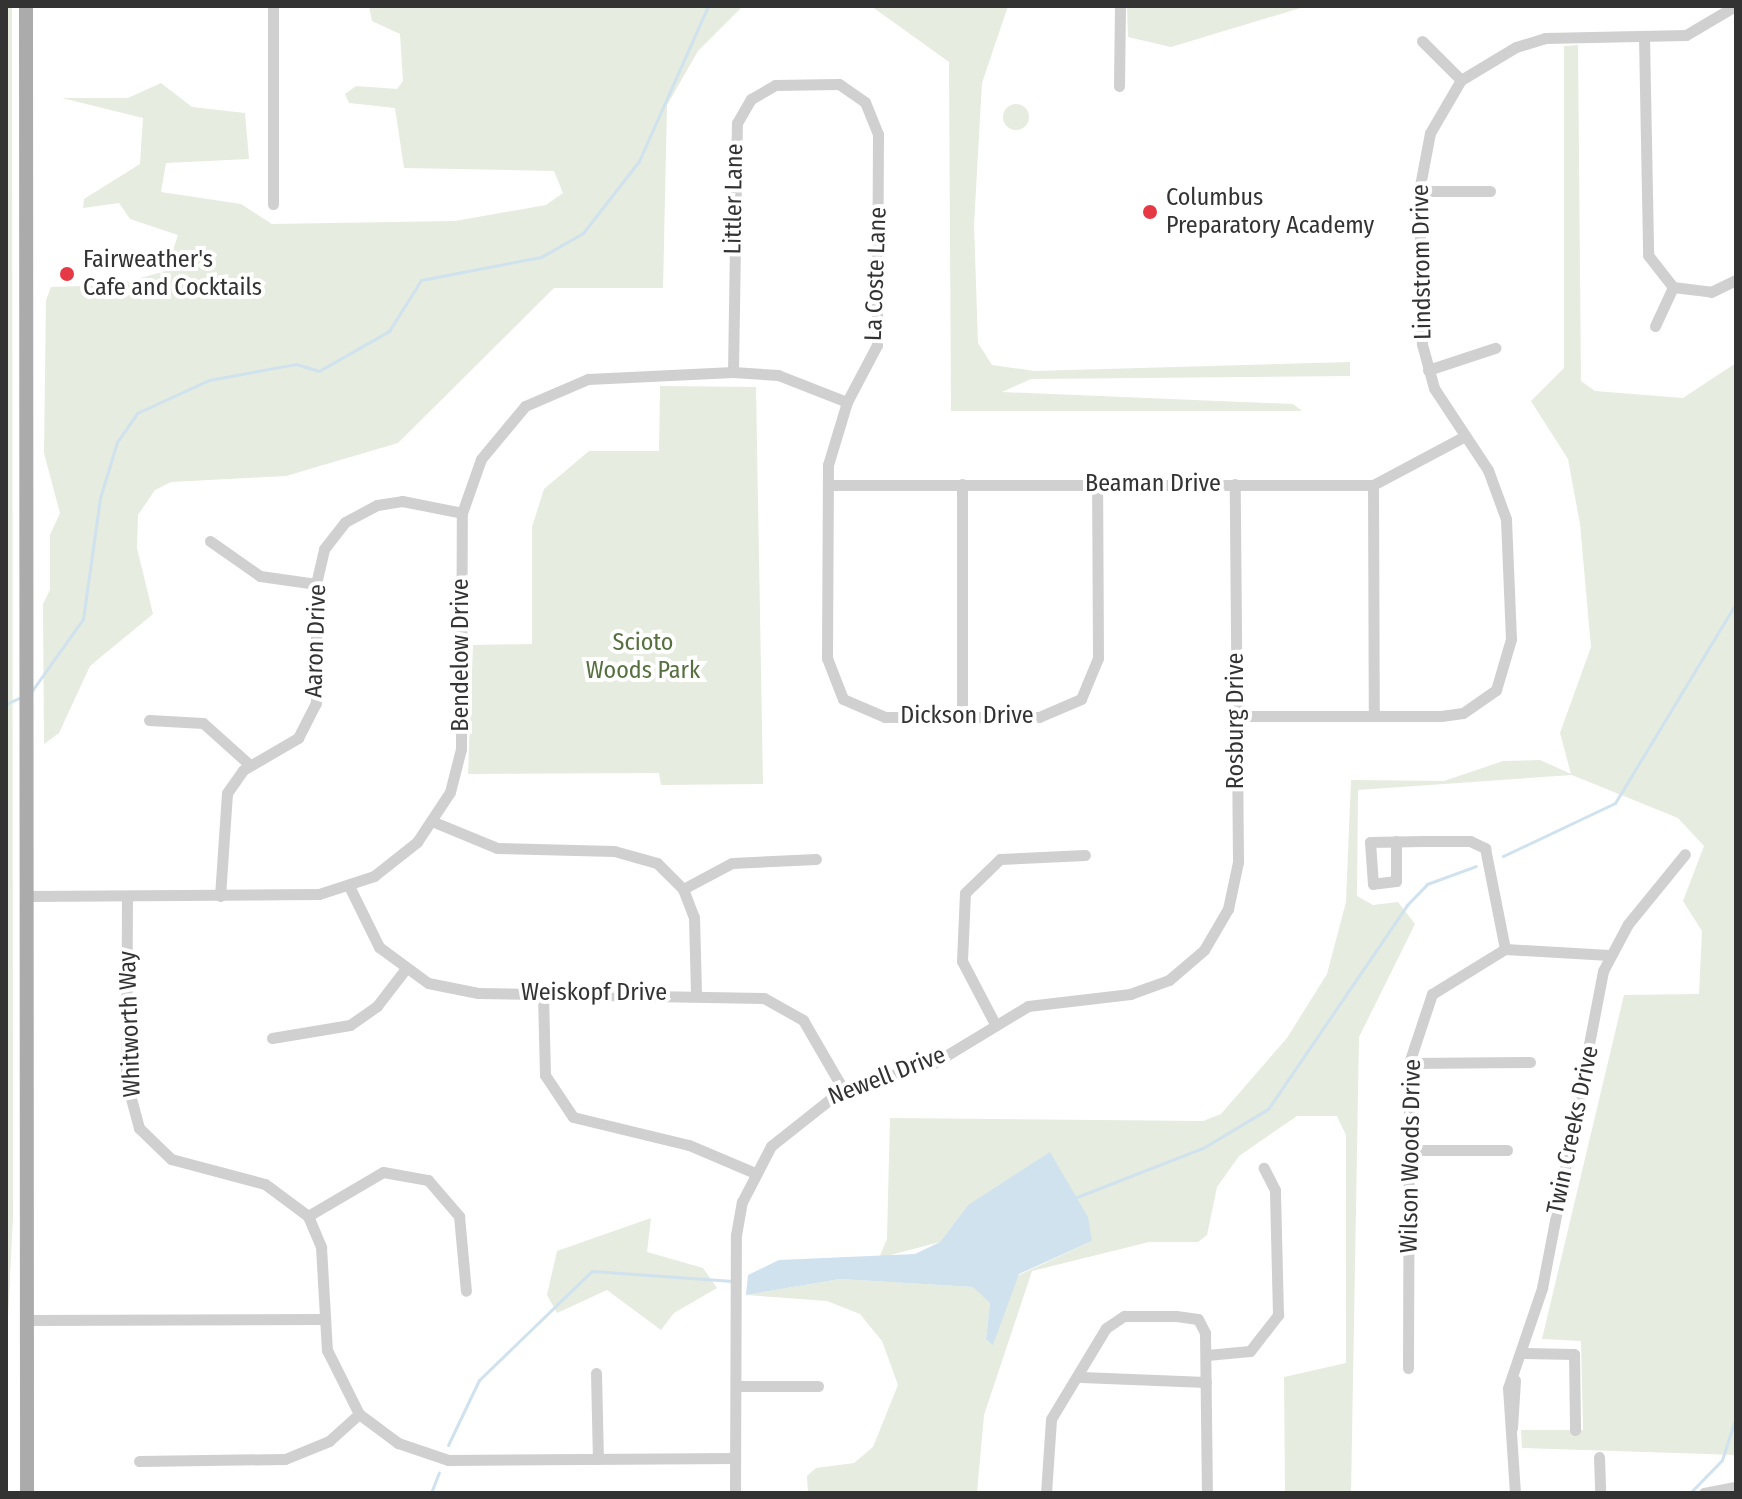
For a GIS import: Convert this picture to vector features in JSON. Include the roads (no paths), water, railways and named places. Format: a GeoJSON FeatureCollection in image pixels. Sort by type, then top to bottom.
{"type":"FeatureCollection","features":[{"type":"Feature","properties":{"kind":"main road"},"geometry":{"type":"LineString","coordinates":[[26,6],[27,1493]]}},
{"type":"Feature","properties":{"kind":"street"},"geometry":{"type":"LineString","coordinates":[[273,6],[273,204]]}},
{"type":"Feature","properties":{"kind":"street"},"geometry":{"type":"LineString","coordinates":[[1119,86],[1120,6]]}},
{"type":"Feature","properties":{"kind":"street"},"geometry":{"type":"LineString","coordinates":[[1422,41],[1461,80],[1545,38],[1644,37],[1708,28],[1735,6]]}},
{"type":"Feature","properties":{"kind":"street"},"geometry":{"type":"LineString","coordinates":[[1644,37],[1645,233],[1655,269],[1673,287],[1711,292],[1736,280]]}},
{"type":"Feature","properties":{"kind":"street","name":"Lindstrom Drive"},"geometry":{"type":"LineString","coordinates":[[1236,716],[1463,713],[1505,674],[1510,542],[1499,495],[1428,370],[1419,316],[1419,191],[1430,133],[1461,80]]}},
{"type":"Feature","properties":{"kind":"street","name":"Littler Lane"},"geometry":{"type":"LineString","coordinates":[[733,372],[737,123],[751,99],[775,85],[828,82],[860,96]]}},
{"type":"Feature","properties":{"kind":"street","name":"La Coste Lane"},"geometry":{"type":"LineString","coordinates":[[833,685],[827,658],[828,485],[847,402],[877,345],[878,134],[860,96]]}},
{"type":"Feature","properties":{"kind":"street"},"geometry":{"type":"LineString","coordinates":[[1419,191],[1490,191]]}},
{"type":"Feature","properties":{"kind":"street"},"geometry":{"type":"LineString","coordinates":[[1655,326],[1673,287]]}},
{"type":"Feature","properties":{"kind":"street"},"geometry":{"type":"LineString","coordinates":[[1428,370],[1495,348]]}},
{"type":"Feature","properties":{"kind":"street","name":"Bendelow Drive"},"geometry":{"type":"LineString","coordinates":[[28,896],[220,896],[350,888],[398,862],[434,822],[461,749],[462,513],[501,430],[556,389],[624,374],[733,372],[778,375],[847,402]]}},
{"type":"Feature","properties":{"kind":"street","name":"Beaman Drive"},"geometry":{"type":"LineString","coordinates":[[828,485],[1373,485],[1465,436]]}},
{"type":"Feature","properties":{"kind":"street"},"geometry":{"type":"LineString","coordinates":[[962,484],[962,717]]}},
{"type":"Feature","properties":{"kind":"street","name":"Dickson Drive"},"geometry":{"type":"LineString","coordinates":[[833,685],[870,714],[962,717],[1053,714],[1090,687],[1098,658],[1097,484]]}},
{"type":"Feature","properties":{"kind":"street","name":"Rosburg Drive"},"geometry":{"type":"LineString","coordinates":[[1204,950],[1228,909],[1236,874],[1235,484]]}},
{"type":"Feature","properties":{"kind":"street"},"geometry":{"type":"LineString","coordinates":[[1373,485],[1374,716]]}},
{"type":"Feature","properties":{"kind":"street","name":"Aaron Drive"},"geometry":{"type":"LineString","coordinates":[[250,765],[286,748],[312,716],[316,584],[331,539],[365,509],[402,501],[462,513]]}},
{"type":"Feature","properties":{"kind":"street"},"geometry":{"type":"LineString","coordinates":[[210,541],[260,576],[316,584]]}},
{"type":"Feature","properties":{"kind":"street"},"geometry":{"type":"LineString","coordinates":[[149,720],[203,723],[250,765],[222,807],[220,896]]}},
{"type":"Feature","properties":{"kind":"street"},"geometry":{"type":"LineString","coordinates":[[434,822],[518,852],[636,853],[683,889],[694,917],[696,993]]}},
{"type":"Feature","properties":{"kind":"street"},"geometry":{"type":"LineString","coordinates":[[1396,841],[1470,841],[1485,848],[1505,949],[1609,955]]}},
{"type":"Feature","properties":{"kind":"street","name":"Twin Creeks Drive"},"geometry":{"type":"LineString","coordinates":[[1515,1493],[1512,1428],[1515,1380],[1524,1353],[1609,955],[1685,854]]}},
{"type":"Feature","properties":{"kind":"street"},"geometry":{"type":"LineString","coordinates":[[995,1024],[962,961],[969,885],[1000,859],[1085,855]]}},
{"type":"Feature","properties":{"kind":"street"},"geometry":{"type":"LineString","coordinates":[[683,889],[732,863],[816,859]]}},
{"type":"Feature","properties":{"kind":"street","name":"Weiskopf Drive"},"geometry":{"type":"LineString","coordinates":[[350,888],[379,947],[404,971],[458,992],[746,994],[788,1009],[817,1037],[843,1089]]}},
{"type":"Feature","properties":{"kind":"street","name":"Whitworth Way"},"geometry":{"type":"LineString","coordinates":[[127,896],[126,1080],[139,1128],[171,1159],[265,1184],[308,1216]]}},
{"type":"Feature","properties":{"kind":"street","name":"Wilson Woods Drive"},"geometry":{"type":"LineString","coordinates":[[1408,1368],[1409,1063],[1442,981],[1505,949]]}},
{"type":"Feature","properties":{"kind":"street","name":"Newell Drive"},"geometry":{"type":"LineString","coordinates":[[735,1493],[733,1290],[742,1202],[755,1173],[792,1124],[843,1089],[934,1063],[1028,1006],[1153,987],[1204,950]]}},
{"type":"Feature","properties":{"kind":"street"},"geometry":{"type":"LineString","coordinates":[[272,1038],[350,1025],[377,1006],[404,971]]}},
{"type":"Feature","properties":{"kind":"street"},"geometry":{"type":"LineString","coordinates":[[543,994],[545,1075],[573,1117],[689,1145],[755,1173]]}},
{"type":"Feature","properties":{"kind":"street"},"geometry":{"type":"LineString","coordinates":[[1409,1063],[1530,1062]]}},
{"type":"Feature","properties":{"kind":"street"},"geometry":{"type":"LineString","coordinates":[[1409,1150],[1507,1150]]}},
{"type":"Feature","properties":{"kind":"street"},"geometry":{"type":"LineString","coordinates":[[1207,1355],[1250,1351],[1278,1315],[1275,1190],[1264,1168]]}},
{"type":"Feature","properties":{"kind":"street"},"geometry":{"type":"LineString","coordinates":[[466,1291],[459,1216],[428,1180],[383,1172],[308,1216],[321,1247],[322,1319],[333,1369],[359,1414],[398,1443],[448,1460],[735,1458]]}},
{"type":"Feature","properties":{"kind":"street"},"geometry":{"type":"LineString","coordinates":[[1046,1493],[1048,1429],[1081,1377],[1106,1328],[1124,1316],[1194,1317],[1204,1327],[1207,1355],[1207,1493]]}},
{"type":"Feature","properties":{"kind":"street"},"geometry":{"type":"LineString","coordinates":[[27,1320],[322,1319]]}},
{"type":"Feature","properties":{"kind":"street"},"geometry":{"type":"LineString","coordinates":[[1524,1353],[1574,1354],[1575,1430]]}},
{"type":"Feature","properties":{"kind":"street"},"geometry":{"type":"LineString","coordinates":[[596,1373],[598,1459]]}},
{"type":"Feature","properties":{"kind":"street"},"geometry":{"type":"LineString","coordinates":[[1081,1377],[1206,1382]]}},
{"type":"Feature","properties":{"kind":"street"},"geometry":{"type":"LineString","coordinates":[[736,1386],[818,1386]]}},
{"type":"Feature","properties":{"kind":"street"},"geometry":{"type":"LineString","coordinates":[[139,1461],[285,1459],[329,1441],[359,1414]]}},
{"type":"Feature","properties":{"kind":"street"},"geometry":{"type":"LineString","coordinates":[[1599,1457],[1600,1493]]}},
{"type":"Feature","properties":{"kind":"street"},"geometry":{"type":"LineString","coordinates":[[1704,1493],[1736,1487]]}},
{"type":"Feature","properties":{"kind":"water"},"geometry":{"type":"Polygon","coordinates":[[[1050,1152],[1088,1217],[1092,1241],[1019,1274],[993,1345],[986,1339],[990,1303],[973,1287],[840,1279],[746,1295],[748,1275],[779,1260],[915,1254],[940,1242],[968,1205],[1050,1152]]]}},
{"type":"Feature","properties":{"kind":"waterway"},"geometry":{"type":"LineString","coordinates":[[31,692],[83,619],[100,498],[117,442],[137,413],[209,380],[296,364],[319,371],[389,331],[421,280],[541,257],[583,233],[639,161],[708,6]]}},
{"type":"Feature","properties":{"kind":"waterway"},"geometry":{"type":"LineString","coordinates":[[1503,856],[1615,803],[1736,603]]}},
{"type":"Feature","properties":{"kind":"waterway"},"geometry":{"type":"LineString","coordinates":[[6,704],[21,697]]}},
{"type":"Feature","properties":{"kind":"waterway"},"geometry":{"type":"LineString","coordinates":[[1077,1197],[1203,1148],[1268,1109],[1407,905],[1427,884],[1476,866]]}},
{"type":"Feature","properties":{"kind":"waterway"},"geometry":{"type":"LineString","coordinates":[[448,1445],[479,1380],[592,1271],[733,1281]]}},
{"type":"Feature","properties":{"kind":"waterway"},"geometry":{"type":"LineString","coordinates":[[1690,1493],[1722,1460],[1736,1416]]}},
{"type":"Feature","properties":{"kind":"waterway"},"geometry":{"type":"LineString","coordinates":[[431,1493],[439,1472]]}},
{"type":"Feature","properties":{"kind":"place","name":"Columbus Preparatory Academy"},"geometry":{"type":"Point","coordinates":[1150,212]}},
{"type":"Feature","properties":{"kind":"place","name":"Fairweather's Cafe and Cocktails"},"geometry":{"type":"Point","coordinates":[67,274]}},
{"type":"Feature","properties":{"kind":"park label","name":"Scioto Woods Park"},"geometry":{"type":"Point","coordinates":[643,657]}}]}
